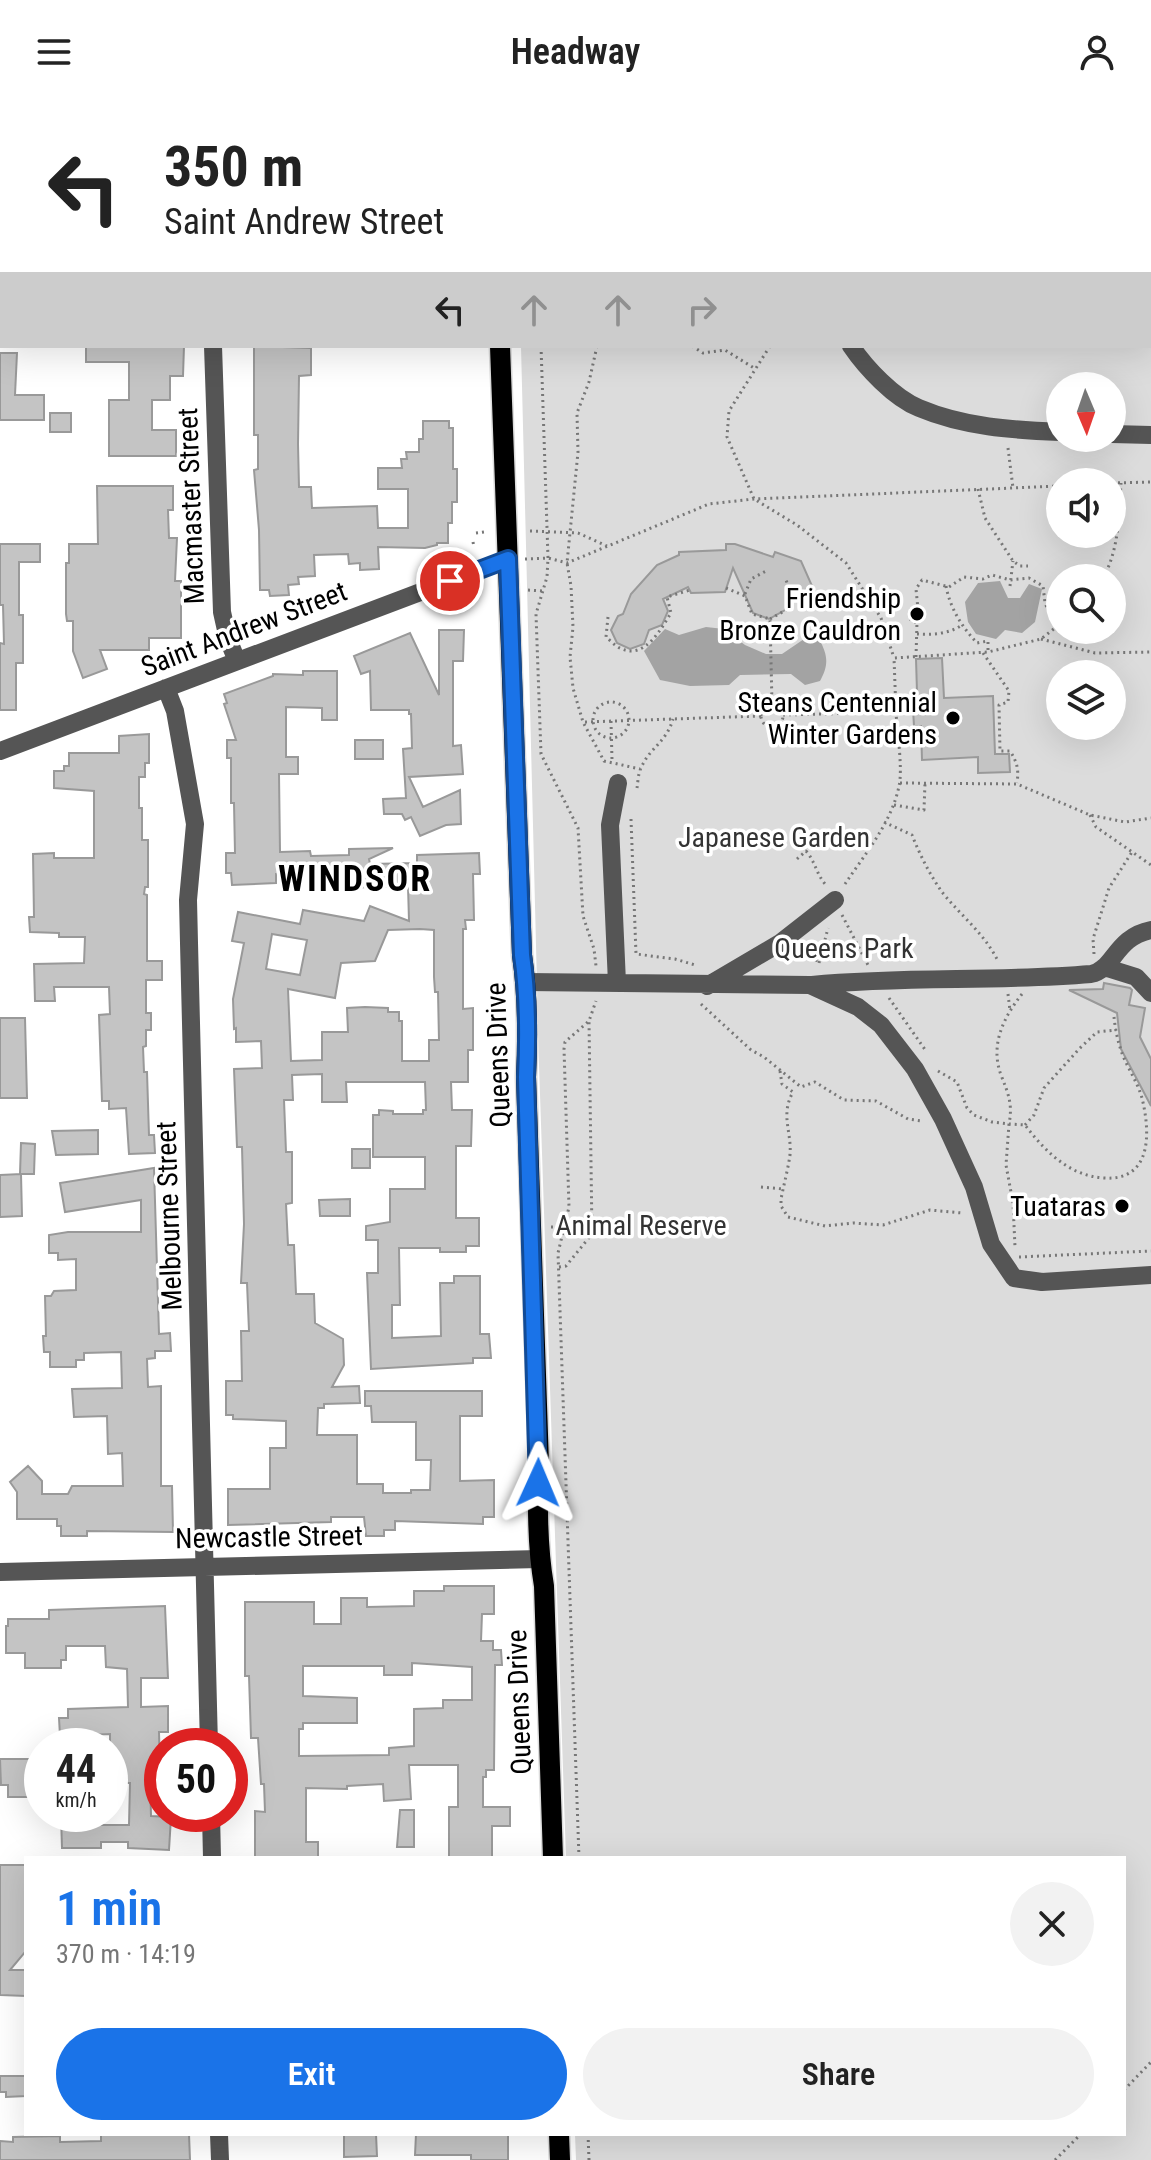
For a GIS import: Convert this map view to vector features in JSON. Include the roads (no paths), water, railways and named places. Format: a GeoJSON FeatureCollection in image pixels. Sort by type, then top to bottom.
{"type":"FeatureCollection","features":[{"type":"Feature","properties":{"kind":"main road","name":"Queens Drive"},"geometry":{"type":"LineString","coordinates":[[500,348],[522,955],[526,982],[526,1077],[539,1464],[537,1502],[539,1559],[544,1586],[553,1856]]}},
{"type":"Feature","properties":{"kind":"main road"},"geometry":{"type":"LineString","coordinates":[[559,2136],[560,2160]]}},
{"type":"Feature","properties":{"kind":"street","name":"Macmaster Street"},"geometry":{"type":"LineString","coordinates":[[213,348],[222,612],[237,661]]}},
{"type":"Feature","properties":{"kind":"street"},"geometry":{"type":"LineString","coordinates":[[852,348],[870,372],[917,408],[993,429],[1046,431]]}},
{"type":"Feature","properties":{"kind":"street"},"geometry":{"type":"LineString","coordinates":[[1126,434],[1151,435]]}},
{"type":"Feature","properties":{"kind":"street","name":"Saint Andrew Street"},"geometry":{"type":"LineString","coordinates":[[0,751],[508,559]]}},
{"type":"Feature","properties":{"kind":"street","name":"Melbourne Street"},"geometry":{"type":"LineString","coordinates":[[166,688],[175,711],[195,824],[188,914],[209,1728]]}},
{"type":"Feature","properties":{"kind":"street"},"geometry":{"type":"LineString","coordinates":[[617,983],[610,825],[618,783]]}},
{"type":"Feature","properties":{"kind":"street"},"geometry":{"type":"LineString","coordinates":[[707,986],[780,943],[835,900]]}},
{"type":"Feature","properties":{"kind":"street"},"geometry":{"type":"LineString","coordinates":[[526,982],[707,986],[810,985],[876,979],[1044,978],[1098,973],[1127,939],[1151,930]]}},
{"type":"Feature","properties":{"kind":"street"},"geometry":{"type":"LineString","coordinates":[[1104,967],[1142,974],[1143,982],[1151,993]]}},
{"type":"Feature","properties":{"kind":"street"},"geometry":{"type":"LineString","coordinates":[[810,985],[858,1007],[881,1025],[915,1069],[943,1119],[982,1211],[991,1244],[1014,1278],[1042,1282],[1151,1275]]}},
{"type":"Feature","properties":{"kind":"street","name":"Newcastle Street"},"geometry":{"type":"LineString","coordinates":[[0,1572],[539,1559]]}},
{"type":"Feature","properties":{"kind":"street"},"geometry":{"type":"LineString","coordinates":[[211,1832],[212,1856]]}},
{"type":"Feature","properties":{"kind":"street"},"geometry":{"type":"LineString","coordinates":[[219,2136],[220,2160]]}},
{"type":"Feature","properties":{"kind":"place","name":"Friendship Bronze Cauldron"},"geometry":{"type":"Point","coordinates":[917,614]}},
{"type":"Feature","properties":{"kind":"place","name":"Steans Centennial Winter Gardens"},"geometry":{"type":"Point","coordinates":[953,718]}},
{"type":"Feature","properties":{"kind":"place","name":"Tuataras"},"geometry":{"type":"Point","coordinates":[1122,1206]}},
{"type":"Feature","properties":{"kind":"district","name":"WINDSOR"},"geometry":{"type":"Point","coordinates":[355,879]}},
{"type":"Feature","properties":{"kind":"park label","name":"Japanese Garden"},"geometry":{"type":"Point","coordinates":[774,837]}},
{"type":"Feature","properties":{"kind":"park label","name":"Queens Park"},"geometry":{"type":"Point","coordinates":[844,948]}},
{"type":"Feature","properties":{"kind":"park label","name":"Animal Reserve"},"geometry":{"type":"Point","coordinates":[641,1225]}}]}
